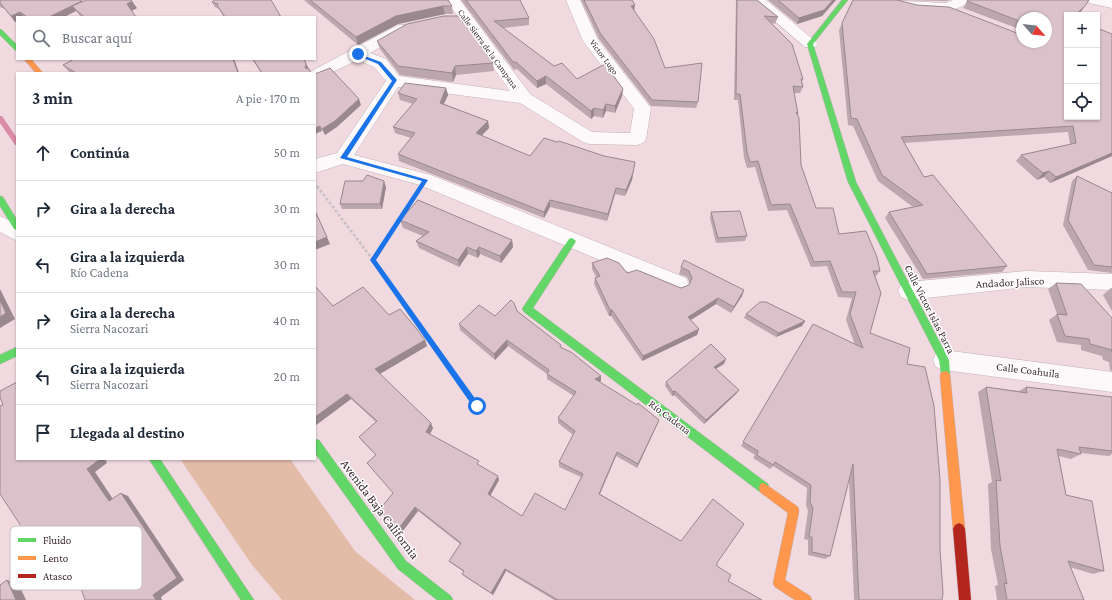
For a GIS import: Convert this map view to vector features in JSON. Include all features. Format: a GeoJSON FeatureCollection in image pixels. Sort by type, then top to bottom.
{"type":"FeatureCollection","features":[{"type":"Feature","properties":{"kind":"street","name":"Calle Sierra de la Campana"},"geometry":{"type":"LineString","coordinates":[[453,0],[458,19],[524,98]]}},
{"type":"Feature","properties":{"kind":"street","name":"Victor Lugo"},"geometry":{"type":"LineString","coordinates":[[524,98],[589,138],[636,138],[643,108],[591,41],[573,0]]}},
{"type":"Feature","properties":{"kind":"street"},"geometry":{"type":"LineString","coordinates":[[757,0],[810,44],[845,0]]}},
{"type":"Feature","properties":{"kind":"street"},"geometry":{"type":"LineString","coordinates":[[891,0],[914,6],[948,8],[964,7]]}},
{"type":"Feature","properties":{"kind":"street"},"geometry":{"type":"LineString","coordinates":[[1094,0],[1112,4]]}},
{"type":"Feature","properties":{"kind":"street"},"geometry":{"type":"LineString","coordinates":[[316,74],[358,54],[403,28],[415,25]]}},
{"type":"Feature","properties":{"kind":"street"},"geometry":{"type":"LineString","coordinates":[[0,31],[16,47]]}},
{"type":"Feature","properties":{"kind":"street","name":"Calle Victor Islas Parra"},"geometry":{"type":"LineString","coordinates":[[810,44],[852,182],[944,360],[965,600]]}},
{"type":"Feature","properties":{"kind":"street"},"geometry":{"type":"LineString","coordinates":[[358,54],[380,63],[394,80],[524,98]]}},
{"type":"Feature","properties":{"kind":"street"},"geometry":{"type":"LineString","coordinates":[[28,60],[39,72]]}},
{"type":"Feature","properties":{"kind":"street"},"geometry":{"type":"LineString","coordinates":[[343,158],[394,80]]}},
{"type":"Feature","properties":{"kind":"street"},"geometry":{"type":"LineString","coordinates":[[316,166],[343,158],[425,180],[679,284]]}},
{"type":"Feature","properties":{"kind":"street"},"geometry":{"type":"LineString","coordinates":[[0,199],[16,225]]}},
{"type":"Feature","properties":{"kind":"street"},"geometry":{"type":"LineString","coordinates":[[0,223],[16,232]]}},
{"type":"Feature","properties":{"kind":"street","name":"Río Cadena"},"geometry":{"type":"LineString","coordinates":[[572,241],[527,309],[794,511],[779,583],[806,600]]}},
{"type":"Feature","properties":{"kind":"street","name":"Andador Jalisco"},"geometry":{"type":"LineString","coordinates":[[908,291],[1026,279],[1112,282]]}},
{"type":"Feature","properties":{"kind":"street"},"geometry":{"type":"LineString","coordinates":[[0,360],[16,352]]}},
{"type":"Feature","properties":{"kind":"street","name":"Calle Coahuila"},"geometry":{"type":"LineString","coordinates":[[944,360],[1112,382]]}},
{"type":"Feature","properties":{"kind":"street","name":"Avenida Baja California"},"geometry":{"type":"LineString","coordinates":[[316,445],[402,565],[447,600]]}},
{"type":"Feature","properties":{"kind":"street"},"geometry":{"type":"LineString","coordinates":[[155,460],[248,600]]}},
{"type":"Feature","properties":{"kind":"path"},"geometry":{"type":"LineString","coordinates":[[373,260],[425,180]]}},
{"type":"Feature","properties":{"kind":"path"},"geometry":{"type":"LineString","coordinates":[[316,185],[373,260],[477,406]]}},
{"type":"Feature","properties":{"kind":"shaded area"},"geometry":{"type":"Polygon","coordinates":[[[181,460],[291,460],[355,551],[415,600],[282,600],[252,565],[181,460]]]}},
{"type":"Feature","properties":{"kind":"building"},"geometry":{"type":"Polygon","coordinates":[[[0,0],[82,1],[51,16],[26,16],[20,12],[11,16],[0,3],[0,0]]]}},
{"type":"Feature","properties":{"kind":"building"},"geometry":{"type":"Polygon","coordinates":[[[86,0],[131,0],[132,1],[127,4],[135,16],[83,16],[72,6],[86,0]]]}},
{"type":"Feature","properties":{"kind":"building"},"geometry":{"type":"Polygon","coordinates":[[[214,0],[271,0],[280,16],[224,16],[217,5],[218,4],[212,2],[214,0]]]}},
{"type":"Feature","properties":{"kind":"building"},"geometry":{"type":"Polygon","coordinates":[[[310,0],[448,0],[452,6],[443,6],[396,16],[356,37],[310,0]]]}},
{"type":"Feature","properties":{"kind":"building"},"geometry":{"type":"Polygon","coordinates":[[[466,0],[520,0],[529,18],[494,21],[554,66],[562,63],[577,79],[605,64],[623,89],[615,106],[606,104],[603,110],[594,108],[591,111],[546,76],[537,81],[516,62],[513,62],[466,0]]]}},
{"type":"Feature","properties":{"kind":"building"},"geometry":{"type":"Polygon","coordinates":[[[584,0],[632,0],[635,5],[631,6],[654,39],[665,68],[702,63],[698,102],[652,100],[600,33],[584,0]]]}},
{"type":"Feature","properties":{"kind":"building"},"geometry":{"type":"Polygon","coordinates":[[[737,0],[757,0],[778,17],[764,16],[792,44],[803,79],[801,79],[803,87],[793,86],[798,114],[796,112],[799,118],[801,165],[816,208],[833,208],[839,234],[866,231],[877,257],[880,271],[873,271],[881,293],[870,333],[910,348],[907,364],[925,367],[934,406],[940,480],[942,600],[859,600],[853,464],[830,556],[812,552],[812,537],[809,537],[813,508],[810,502],[811,485],[775,462],[773,465],[757,455],[758,451],[743,442],[813,324],[863,348],[850,314],[856,292],[842,292],[830,261],[814,262],[790,204],[771,205],[758,161],[750,162],[747,152],[740,94],[736,94],[737,0]]]}},
{"type":"Feature","properties":{"kind":"building"},"geometry":{"type":"Polygon","coordinates":[[[778,0],[833,0],[824,10],[799,18],[778,0]]]}},
{"type":"Feature","properties":{"kind":"building"},"geometry":{"type":"Polygon","coordinates":[[[853,0],[897,0],[917,5],[949,7],[1016,33],[1016,48],[1052,48],[1052,12],[1016,12],[1016,20],[967,1],[1089,0],[1078,12],[1064,12],[1064,120],[1100,120],[1100,29],[1112,34],[1112,153],[1056,177],[1049,171],[1043,173],[1021,155],[1076,143],[1073,126],[901,137],[924,177],[933,175],[1007,266],[927,274],[889,212],[923,205],[882,175],[857,119],[851,118],[842,23],[853,0]]]}},
{"type":"Feature","properties":{"kind":"building"},"geometry":{"type":"Polygon","coordinates":[[[444,16],[460,16],[493,63],[455,66],[452,73],[398,66],[377,41],[407,24],[444,16]]]}},
{"type":"Feature","properties":{"kind":"building"},"geometry":{"type":"Polygon","coordinates":[[[72,60],[233,60],[238,72],[74,72],[63,65],[72,60]]]}},
{"type":"Feature","properties":{"kind":"building"},"geometry":{"type":"Polygon","coordinates":[[[254,60],[304,60],[306,64],[305,68],[309,69],[310,72],[261,72],[254,60]]]}},
{"type":"Feature","properties":{"kind":"building"},"geometry":{"type":"Polygon","coordinates":[[[330,68],[359,99],[335,121],[322,129],[320,126],[316,128],[316,74],[330,68]]]}},
{"type":"Feature","properties":{"kind":"building"},"geometry":{"type":"Polygon","coordinates":[[[405,83],[446,88],[440,103],[488,121],[476,133],[530,156],[544,138],[557,142],[559,141],[604,156],[635,162],[633,173],[626,190],[616,188],[608,214],[550,200],[544,212],[398,154],[415,133],[393,127],[417,99],[398,93],[405,83]]]}},
{"type":"Feature","properties":{"kind":"building"},"geometry":{"type":"Polygon","coordinates":[[[367,175],[384,181],[380,204],[340,204],[345,181],[363,181],[367,175]]]}},
{"type":"Feature","properties":{"kind":"building"},"geometry":{"type":"Polygon","coordinates":[[[1077,176],[1112,193],[1112,267],[1094,265],[1068,220],[1077,176]]]}},
{"type":"Feature","properties":{"kind":"building"},"geometry":{"type":"Polygon","coordinates":[[[418,200],[512,240],[500,256],[479,247],[476,251],[467,247],[458,260],[416,241],[429,232],[400,220],[418,200]]]}},
{"type":"Feature","properties":{"kind":"building"},"geometry":{"type":"Polygon","coordinates":[[[740,211],[747,236],[718,238],[711,212],[740,211]]]}},
{"type":"Feature","properties":{"kind":"building"},"geometry":{"type":"Polygon","coordinates":[[[316,213],[327,237],[316,242],[316,213]]]}},
{"type":"Feature","properties":{"kind":"building"},"geometry":{"type":"Polygon","coordinates":[[[607,258],[619,263],[627,273],[637,270],[681,288],[689,285],[692,278],[689,271],[681,267],[684,260],[744,290],[734,307],[718,298],[688,317],[699,329],[643,356],[612,310],[610,310],[595,278],[600,276],[592,263],[607,258]]]}},
{"type":"Feature","properties":{"kind":"building"},"geometry":{"type":"Polygon","coordinates":[[[1056,283],[1081,284],[1112,318],[1112,350],[1090,344],[1089,339],[1065,336],[1057,314],[1067,315],[1056,283]]]}},
{"type":"Feature","properties":{"kind":"building"},"geometry":{"type":"Polygon","coordinates":[[[316,287],[333,306],[363,287],[389,315],[400,309],[425,340],[375,369],[431,423],[426,432],[479,461],[477,464],[498,476],[488,494],[522,516],[535,493],[565,510],[583,474],[559,462],[575,431],[558,418],[576,392],[547,374],[549,370],[507,340],[494,354],[459,324],[479,305],[495,316],[511,300],[517,311],[561,345],[560,347],[571,352],[601,376],[595,379],[637,405],[638,403],[659,420],[638,464],[617,452],[599,494],[681,541],[713,499],[744,524],[717,563],[717,566],[731,575],[728,581],[762,600],[558,600],[505,569],[491,593],[462,574],[464,571],[449,561],[461,543],[415,507],[399,528],[386,518],[380,509],[393,493],[367,463],[376,455],[359,437],[377,421],[347,394],[316,416],[316,287]]]}},
{"type":"Feature","properties":{"kind":"building"},"geometry":{"type":"Polygon","coordinates":[[[0,300],[6,313],[0,317],[0,300]]]}},
{"type":"Feature","properties":{"kind":"building"},"geometry":{"type":"Polygon","coordinates":[[[760,302],[766,302],[805,321],[779,333],[746,314],[760,302]]]}},
{"type":"Feature","properties":{"kind":"building"},"geometry":{"type":"Polygon","coordinates":[[[711,344],[726,359],[714,367],[739,390],[706,420],[675,391],[673,392],[666,382],[711,344]]]}},
{"type":"Feature","properties":{"kind":"building"},"geometry":{"type":"Polygon","coordinates":[[[16,383],[16,460],[99,460],[87,469],[109,501],[121,493],[177,578],[153,595],[156,600],[85,600],[81,590],[142,590],[142,526],[21,526],[0,494],[0,406],[3,405],[0,397],[0,391],[16,383]]]}},
{"type":"Feature","properties":{"kind":"building"},"geometry":{"type":"Polygon","coordinates":[[[986,387],[1027,393],[1026,387],[1112,397],[1112,451],[1079,447],[1081,454],[1057,449],[1066,495],[1092,501],[1104,571],[1068,561],[1084,600],[1007,600],[1004,583],[1007,584],[1000,546],[996,480],[1001,481],[986,387]]]}},
{"type":"Feature","properties":{"kind":"building"},"geometry":{"type":"Polygon","coordinates":[[[7,580],[10,590],[12,590],[16,600],[0,600],[0,585],[7,580]]]}},
{"type":"Feature","properties":{"kind":"waterway"},"geometry":{"type":"LineString","coordinates":[[0,118],[16,142]]}},
{"type":"Feature","properties":{"kind":"traffic: fast"},"geometry":{"type":"LineString","coordinates":[[845,0],[810,44],[852,182],[944,360],[945,375]]}},
{"type":"Feature","properties":{"kind":"traffic: fast"},"geometry":{"type":"LineString","coordinates":[[0,31],[16,48]]}},
{"type":"Feature","properties":{"kind":"traffic: fast"},"geometry":{"type":"LineString","coordinates":[[0,199],[16,225]]}},
{"type":"Feature","properties":{"kind":"traffic: fast"},"geometry":{"type":"LineString","coordinates":[[572,241],[527,309],[764,488]]}},
{"type":"Feature","properties":{"kind":"traffic: fast"},"geometry":{"type":"LineString","coordinates":[[0,360],[16,352]]}},
{"type":"Feature","properties":{"kind":"traffic: fast"},"geometry":{"type":"LineString","coordinates":[[316,445],[402,565],[447,600]]}},
{"type":"Feature","properties":{"kind":"traffic: fast"},"geometry":{"type":"LineString","coordinates":[[155,460],[248,600]]}},
{"type":"Feature","properties":{"kind":"traffic: slow"},"geometry":{"type":"LineString","coordinates":[[28,60],[39,72]]}},
{"type":"Feature","properties":{"kind":"traffic: slow"},"geometry":{"type":"LineString","coordinates":[[945,375],[959,529]]}},
{"type":"Feature","properties":{"kind":"traffic: slow"},"geometry":{"type":"LineString","coordinates":[[764,488],[794,511],[779,583],[806,600]]}},
{"type":"Feature","properties":{"kind":"traffic: jam"},"geometry":{"type":"LineString","coordinates":[[959,529],[965,600]]}},
{"type":"Feature","properties":{"kind":"route"},"geometry":{"type":"LineString","coordinates":[[358,54],[380,63],[394,80],[364,129],[343,158],[425,180],[373,260],[477,406]]}}]}
